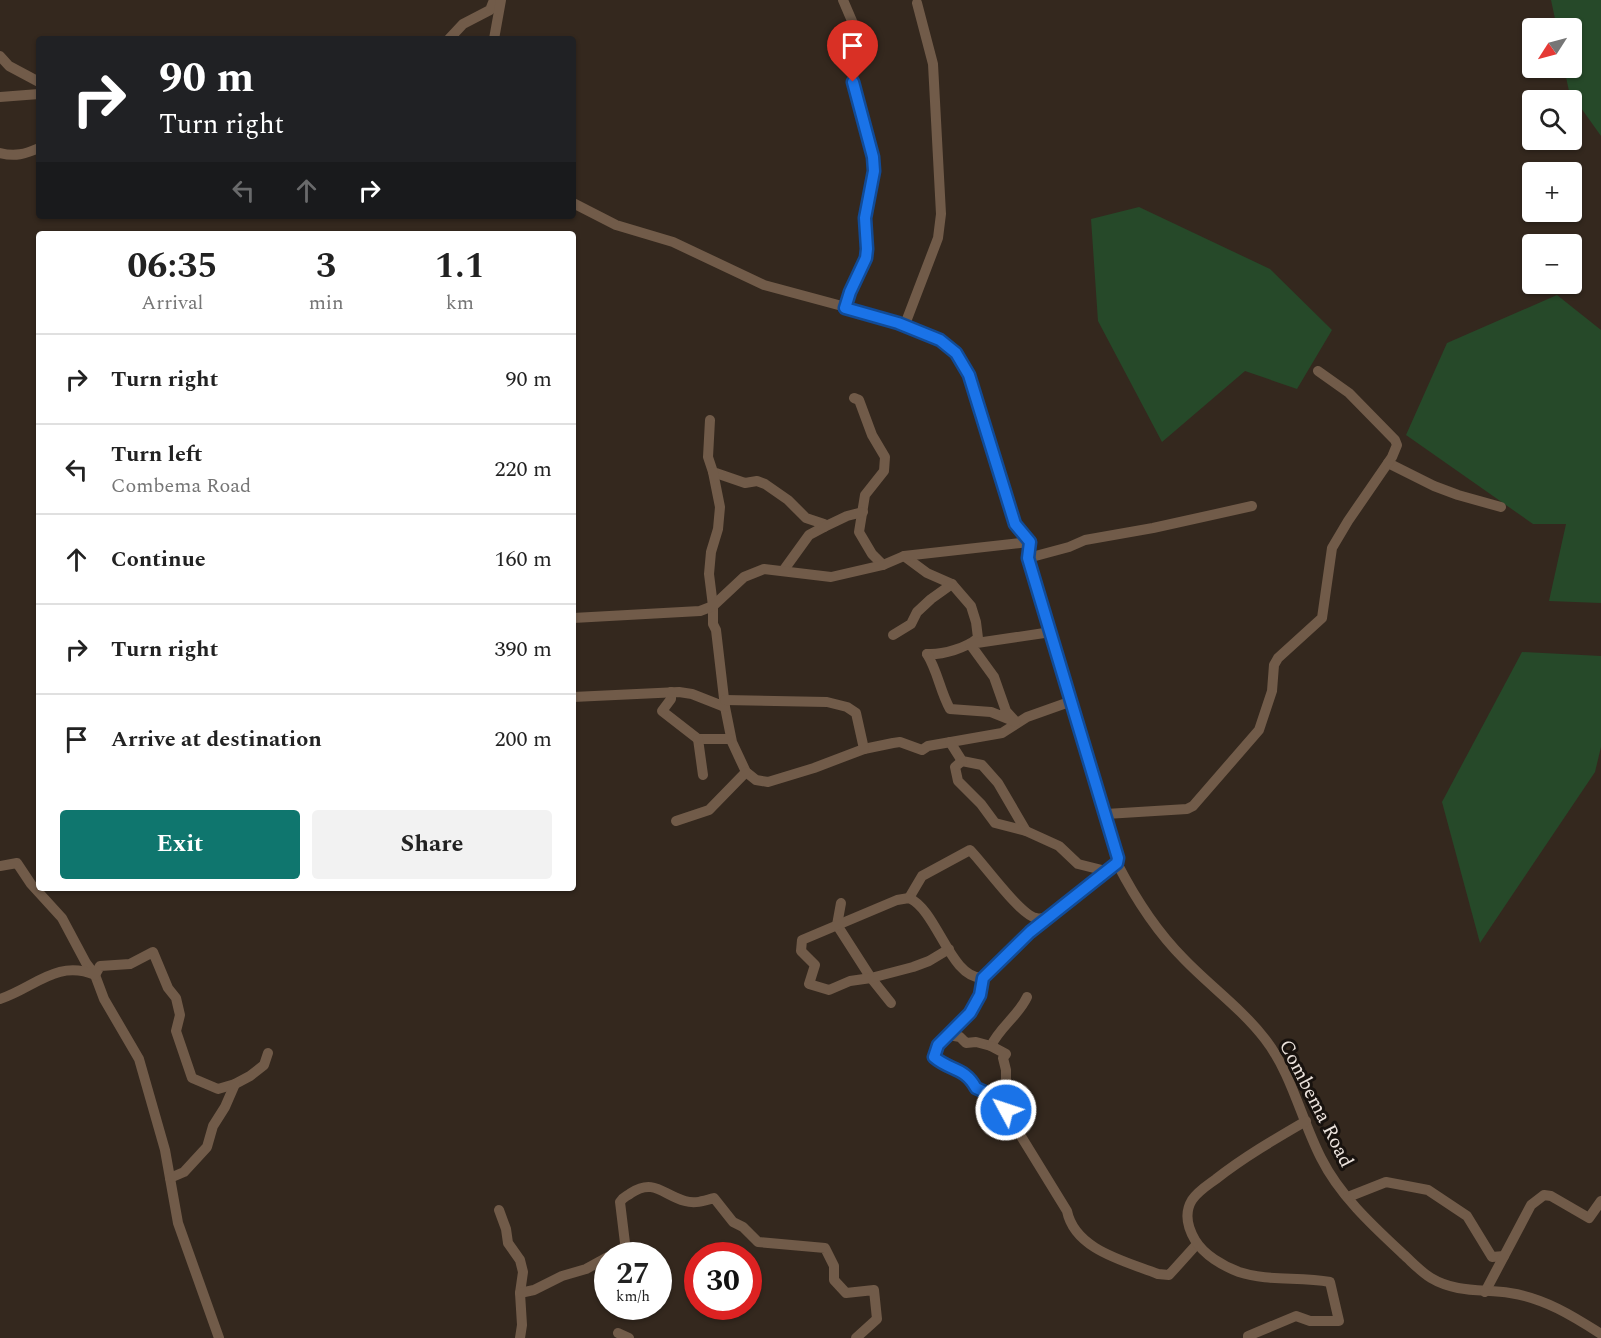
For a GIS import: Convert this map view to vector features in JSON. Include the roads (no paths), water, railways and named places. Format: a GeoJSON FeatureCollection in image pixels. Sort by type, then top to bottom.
{"type":"FeatureCollection","features":[{"type":"Feature","properties":{"kind":"street"},"geometry":{"type":"LineString","coordinates":[[452,36],[464,24],[490,10],[494,0]]}},
{"type":"Feature","properties":{"kind":"street"},"geometry":{"type":"LineString","coordinates":[[495,36],[501,0]]}},
{"type":"Feature","properties":{"kind":"street"},"geometry":{"type":"LineString","coordinates":[[843,0],[852,21],[853,82],[873,157],[874,171],[865,218],[866,258],[845,308]]}},
{"type":"Feature","properties":{"kind":"street"},"geometry":{"type":"LineString","coordinates":[[904,327],[938,238],[941,214],[933,64],[918,3]]}},
{"type":"Feature","properties":{"kind":"street"},"geometry":{"type":"LineString","coordinates":[[0,56],[9,66],[36,80]]}},
{"type":"Feature","properties":{"kind":"street"},"geometry":{"type":"LineString","coordinates":[[0,97],[36,94]]}},
{"type":"Feature","properties":{"kind":"street"},"geometry":{"type":"LineString","coordinates":[[0,153],[25,154],[36,149]]}},
{"type":"Feature","properties":{"kind":"street"},"geometry":{"type":"LineString","coordinates":[[576,205],[616,225],[673,243],[764,285],[868,313],[940,340],[949,346],[961,359],[969,375],[1015,524],[1030,542],[1028,558],[1069,548],[1085,540],[1154,528],[1252,506]]}},
{"type":"Feature","properties":{"kind":"street"},"geometry":{"type":"LineString","coordinates":[[1106,814],[1187,809],[1193,806],[1250,742],[1263,722],[1272,691],[1274,665],[1278,658],[1322,618],[1332,548],[1396,449],[1395,440],[1349,393],[1318,371]]}},
{"type":"Feature","properties":{"kind":"street"},"geometry":{"type":"LineString","coordinates":[[854,398],[859,400],[872,435],[885,457],[884,471],[865,495],[859,532],[872,554],[883,565]]}},
{"type":"Feature","properties":{"kind":"street"},"geometry":{"type":"LineString","coordinates":[[710,420],[708,457],[720,507],[709,574],[713,624],[716,630],[731,739],[746,772],[756,780],[768,782],[864,749],[900,742],[922,750],[928,746],[1002,733],[1016,722],[1072,701]]}},
{"type":"Feature","properties":{"kind":"street"},"geometry":{"type":"LineString","coordinates":[[1388,463],[1434,486],[1500,507]]}},
{"type":"Feature","properties":{"kind":"street"},"geometry":{"type":"LineString","coordinates":[[712,472],[745,483],[757,481],[765,484],[788,500],[806,518],[824,524],[824,527]]}},
{"type":"Feature","properties":{"kind":"street"},"geometry":{"type":"LineString","coordinates":[[783,571],[809,535],[847,516],[863,512]]}},
{"type":"Feature","properties":{"kind":"street"},"geometry":{"type":"LineString","coordinates":[[576,618],[700,611],[713,606],[753,571],[764,569],[831,577],[883,565],[904,556],[1030,542]]}},
{"type":"Feature","properties":{"kind":"street"},"geometry":{"type":"LineString","coordinates":[[904,556],[927,573],[952,584],[971,606],[978,638],[969,644]]}},
{"type":"Feature","properties":{"kind":"street","name":"Combema Road"},"geometry":{"type":"LineString","coordinates":[[1028,558],[1106,814],[1118,858],[1117,863],[1141,907],[1173,948],[1266,1040],[1279,1060],[1322,1159],[1348,1197],[1374,1227],[1430,1277],[1448,1286],[1533,1298],[1553,1306],[1601,1334]]}},
{"type":"Feature","properties":{"kind":"street"},"geometry":{"type":"LineString","coordinates":[[893,634],[911,624],[916,612],[952,584]]}},
{"type":"Feature","properties":{"kind":"street"},"geometry":{"type":"LineString","coordinates":[[1016,722],[991,712],[950,710],[938,684],[937,670],[927,654],[935,654],[969,644],[1051,632]]}},
{"type":"Feature","properties":{"kind":"street"},"geometry":{"type":"LineString","coordinates":[[969,644],[994,678],[1006,711],[1016,722]]}},
{"type":"Feature","properties":{"kind":"street"},"geometry":{"type":"LineString","coordinates":[[671,692],[671,699],[662,711],[698,739],[731,739]]}},
{"type":"Feature","properties":{"kind":"street"},"geometry":{"type":"LineString","coordinates":[[576,697],[671,692],[692,693],[725,704],[828,702],[847,706],[856,712],[864,749]]}},
{"type":"Feature","properties":{"kind":"street"},"geometry":{"type":"LineString","coordinates":[[698,739],[703,775]]}},
{"type":"Feature","properties":{"kind":"street"},"geometry":{"type":"LineString","coordinates":[[950,742],[962,761],[982,765],[998,783],[1026,831]]}},
{"type":"Feature","properties":{"kind":"street"},"geometry":{"type":"LineString","coordinates":[[962,761],[955,767],[958,781],[981,804],[995,823],[1026,831],[1059,846],[1078,864],[1106,871]]}},
{"type":"Feature","properties":{"kind":"street"},"geometry":{"type":"LineString","coordinates":[[676,821],[709,810],[746,772]]}},
{"type":"Feature","properties":{"kind":"street"},"geometry":{"type":"LineString","coordinates":[[909,898],[922,876],[970,850],[984,863],[1012,900],[1024,911],[1034,918],[1045,918]]}},
{"type":"Feature","properties":{"kind":"street"},"geometry":{"type":"LineString","coordinates":[[0,866],[16,863],[36,889]]}},
{"type":"Feature","properties":{"kind":"street"},"geometry":{"type":"LineString","coordinates":[[1117,863],[1045,918],[983,978],[980,995],[970,1013],[938,1045],[934,1057],[943,1065],[954,1067],[970,1077],[976,1088],[999,1101],[1006,1110],[1019,1119],[1016,1128],[1067,1211],[1069,1221],[1094,1248],[1158,1274],[1169,1275],[1197,1244]]}},
{"type":"Feature","properties":{"kind":"street"},"geometry":{"type":"LineString","coordinates":[[37,891],[62,918],[94,975],[104,999],[134,1048],[142,1067],[165,1150],[178,1223],[219,1338]]}},
{"type":"Feature","properties":{"kind":"street"},"geometry":{"type":"LineString","coordinates":[[949,949],[913,967],[850,981],[829,990],[808,984],[814,965],[801,951],[802,940],[897,900],[909,898],[921,906],[963,969],[970,976],[983,978]]}},
{"type":"Feature","properties":{"kind":"street"},"geometry":{"type":"LineString","coordinates":[[841,903],[837,925],[871,978],[891,1004]]}},
{"type":"Feature","properties":{"kind":"street"},"geometry":{"type":"LineString","coordinates":[[94,975],[100,966],[130,964],[153,952],[168,988],[176,998],[180,1015],[176,1031],[192,1078],[218,1089],[235,1084],[264,1065],[268,1053]]}},
{"type":"Feature","properties":{"kind":"street"},"geometry":{"type":"LineString","coordinates":[[0,999],[53,973],[83,970],[94,975]]}},
{"type":"Feature","properties":{"kind":"street"},"geometry":{"type":"LineString","coordinates":[[991,1046],[1027,997]]}},
{"type":"Feature","properties":{"kind":"street"},"geometry":{"type":"LineString","coordinates":[[949,1035],[960,1037],[966,1043],[976,1042],[991,1046],[1006,1054],[1003,1058],[1006,1070],[1006,1110]]}},
{"type":"Feature","properties":{"kind":"street"},"geometry":{"type":"LineString","coordinates":[[170,1178],[184,1172],[207,1147],[213,1126],[225,1107],[235,1084]]}},
{"type":"Feature","properties":{"kind":"street"},"geometry":{"type":"LineString","coordinates":[[1248,1338],[1258,1331],[1296,1316],[1310,1321],[1339,1321],[1330,1282],[1310,1278],[1265,1278],[1240,1272],[1213,1258],[1197,1244],[1190,1230],[1188,1215],[1191,1202],[1200,1191],[1240,1161],[1306,1121]]}},
{"type":"Feature","properties":{"kind":"street"},"geometry":{"type":"LineString","coordinates":[[1348,1197],[1386,1182],[1428,1190],[1467,1216],[1492,1257],[1504,1256]]}},
{"type":"Feature","properties":{"kind":"street"},"geometry":{"type":"LineString","coordinates":[[625,1242],[620,1202],[623,1197],[634,1190],[656,1186],[686,1202],[714,1198],[733,1222],[758,1242],[825,1248],[834,1266],[834,1280],[846,1293],[874,1290],[877,1319],[856,1338]]}},
{"type":"Feature","properties":{"kind":"street"},"geometry":{"type":"LineString","coordinates":[[1485,1292],[1531,1205],[1537,1199],[1544,1195],[1551,1196],[1589,1218],[1601,1201]]}},
{"type":"Feature","properties":{"kind":"street"},"geometry":{"type":"LineString","coordinates":[[499,1210],[508,1243],[524,1272],[520,1293],[522,1325],[520,1338]]}},
{"type":"Feature","properties":{"kind":"street"},"geometry":{"type":"LineString","coordinates":[[520,1293],[534,1290],[562,1276],[594,1265]]}},
{"type":"Feature","properties":{"kind":"street"},"geometry":{"type":"LineString","coordinates":[[619,1338],[618,1333],[629,1338]]}}]}
